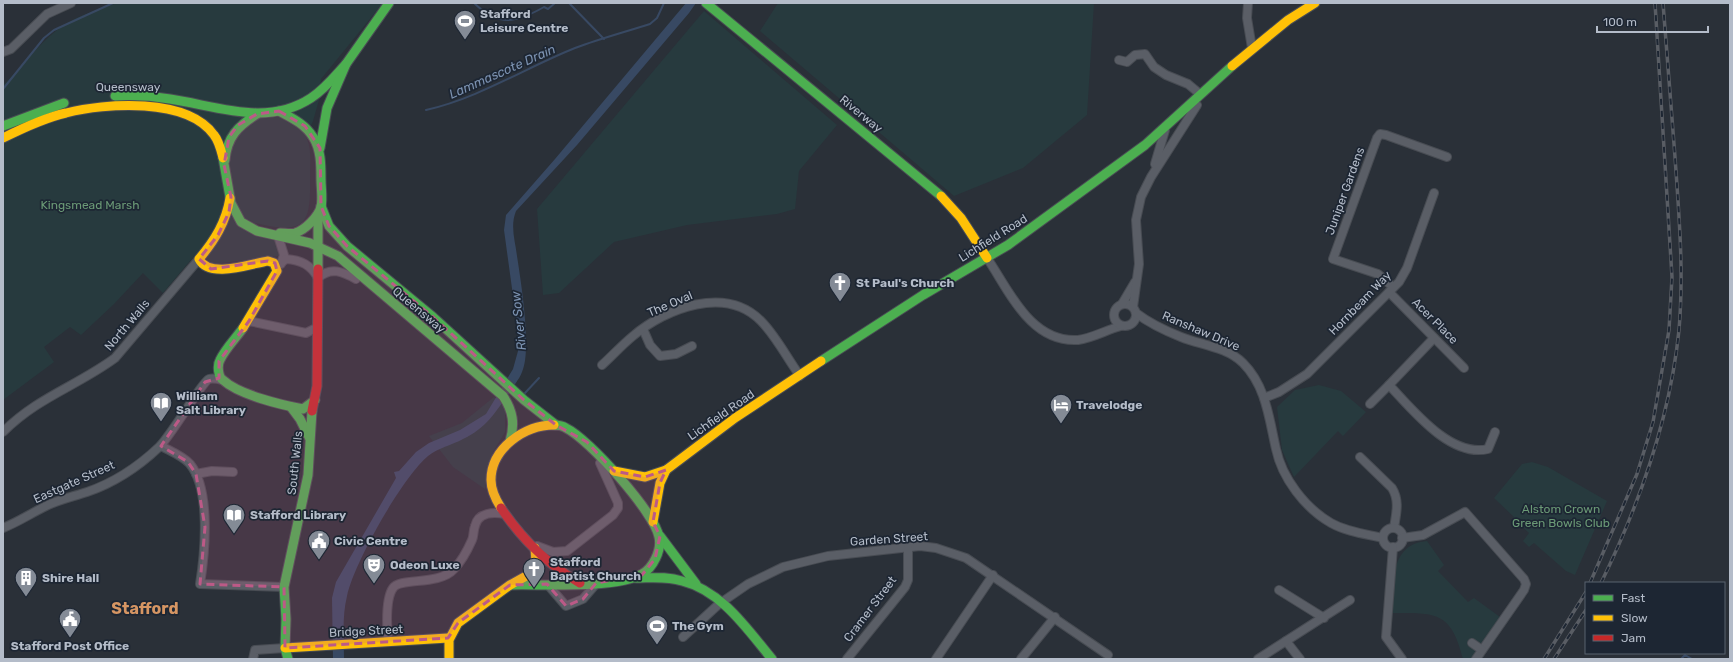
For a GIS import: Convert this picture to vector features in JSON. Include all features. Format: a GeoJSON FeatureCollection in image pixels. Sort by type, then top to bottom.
{"type":"FeatureCollection","features":[{"type":"Feature","properties":{"kind":"main road"},"geometry":{"type":"LineString","coordinates":[[346,64],[389,3]]}},
{"type":"Feature","properties":{"kind":"main road","name":"Lichfield Road"},"geometry":{"type":"LineString","coordinates":[[614,471],[645,477],[666,470],[735,418],[923,295],[987,258],[1074,198],[1167,126],[1200,94],[1252,48],[1288,20],[1315,3]]}},
{"type":"Feature","properties":{"kind":"main road","name":"Riverway"},"geometry":{"type":"LineString","coordinates":[[709,5],[942,197],[961,218],[987,258]]}},
{"type":"Feature","properties":{"kind":"main road","name":"Queensway"},"geometry":{"type":"LineString","coordinates":[[99,98],[140,97],[169,99],[210,108],[257,114],[279,111],[304,103],[321,90],[346,64]]}},
{"type":"Feature","properties":{"kind":"main road","name":"Queensway"},"geometry":{"type":"LineString","coordinates":[[346,64],[327,108],[320,148],[320,210],[330,226],[347,246],[423,309],[522,398],[556,425]]}},
{"type":"Feature","properties":{"kind":"main road"},"geometry":{"type":"LineString","coordinates":[[3,126],[42,110],[78,101]]}},
{"type":"Feature","properties":{"kind":"main road","name":"Queensway"},"geometry":{"type":"LineString","coordinates":[[3,138],[27,126],[65,113],[93,108],[121,106],[146,108],[178,113],[202,121],[215,136],[224,165],[235,212],[241,221],[248,227],[319,246],[338,256],[372,287],[503,396],[512,410],[514,429],[510,441]]}},
{"type":"Feature","properties":{"kind":"main road"},"geometry":{"type":"LineString","coordinates":[[279,111],[296,118],[308,130],[320,148]]}},
{"type":"Feature","properties":{"kind":"main road","name":"Queensway"},"geometry":{"type":"LineString","coordinates":[[224,165],[227,144],[233,130],[257,114]]}},
{"type":"Feature","properties":{"kind":"main road","name":"North Walls"},"geometry":{"type":"LineString","coordinates":[[199,259],[211,245],[224,223],[231,197]]}},
{"type":"Feature","properties":{"kind":"main road","name":"Queensway"},"geometry":{"type":"LineString","coordinates":[[274,235],[296,232],[320,210]]}},
{"type":"Feature","properties":{"kind":"main road","name":"South Walls"},"geometry":{"type":"LineString","coordinates":[[288,659],[285,648],[286,619],[284,587],[308,475],[311,416],[315,400],[320,210]]}},
{"type":"Feature","properties":{"kind":"main road"},"geometry":{"type":"LineString","coordinates":[[199,259],[204,267],[211,269],[268,261],[274,263],[277,271],[249,321],[219,361],[217,367],[222,380],[248,394],[291,408],[303,409],[315,400]]}},
{"type":"Feature","properties":{"kind":"main road"},"geometry":{"type":"LineString","coordinates":[[291,408],[306,428],[310,440]]}},
{"type":"Feature","properties":{"kind":"main road"},"geometry":{"type":"LineString","coordinates":[[580,583],[560,573],[533,545],[506,514],[491,489],[491,478],[498,458],[510,441],[532,428],[556,425],[565,427],[587,442],[614,471],[653,522],[660,536],[696,584]]}},
{"type":"Feature","properties":{"kind":"main road"},"geometry":{"type":"LineString","coordinates":[[653,522],[660,483],[666,470]]}},
{"type":"Feature","properties":{"kind":"main road"},"geometry":{"type":"LineString","coordinates":[[631,579],[642,575],[650,568],[655,559],[660,536]]}},
{"type":"Feature","properties":{"kind":"main road"},"geometry":{"type":"LineString","coordinates":[[449,659],[448,638],[458,623],[510,585],[528,575],[533,569],[536,563],[533,545]]}},
{"type":"Feature","properties":{"kind":"main road"},"geometry":{"type":"LineString","coordinates":[[510,585],[596,583],[660,577],[678,579],[696,584],[715,595],[772,659]]}},
{"type":"Feature","properties":{"kind":"main road","name":"Bridge Street"},"geometry":{"type":"LineString","coordinates":[[285,648],[448,638]]}},
{"type":"Feature","properties":{"kind":"street"},"geometry":{"type":"LineString","coordinates":[[3,52],[11,49],[47,14],[70,3]]}},
{"type":"Feature","properties":{"kind":"street"},"geometry":{"type":"LineString","coordinates":[[1248,3],[1246,18],[1252,48]]}},
{"type":"Feature","properties":{"kind":"street"},"geometry":{"type":"LineString","coordinates":[[1119,60],[1127,62],[1135,55],[1145,54],[1154,67],[1166,75],[1188,84],[1200,94]]}},
{"type":"Feature","properties":{"kind":"street"},"geometry":{"type":"LineString","coordinates":[[1151,176],[1208,87]]}},
{"type":"Feature","properties":{"kind":"street"},"geometry":{"type":"LineString","coordinates":[[987,258],[1028,319],[1048,334],[1069,340],[1079,340],[1097,336],[1109,329],[1129,326],[1133,323],[1138,277],[1136,230],[1138,208],[1151,176],[1167,126]]}},
{"type":"Feature","properties":{"kind":"street","name":"Juniper Gardens"},"geometry":{"type":"LineString","coordinates":[[1391,290],[1378,274],[1333,258],[1376,138],[1380,134],[1386,135],[1447,157]]}},
{"type":"Feature","properties":{"kind":"street","name":"Hornbeam Way"},"geometry":{"type":"LineString","coordinates":[[1264,398],[1279,392],[1307,374],[1391,290],[1403,276],[1434,193]]}},
{"type":"Feature","properties":{"kind":"street"},"geometry":{"type":"LineString","coordinates":[[274,235],[283,250],[282,262]]}},
{"type":"Feature","properties":{"kind":"street"},"geometry":{"type":"LineString","coordinates":[[277,271],[286,258],[304,263],[311,268],[318,278],[331,271],[341,271],[372,287]]}},
{"type":"Feature","properties":{"kind":"street","name":"North Walls"},"geometry":{"type":"LineString","coordinates":[[3,432],[42,400],[99,370],[115,358],[199,259]]}},
{"type":"Feature","properties":{"kind":"street"},"geometry":{"type":"LineString","coordinates":[[1109,329],[1115,309],[1122,304],[1138,277]]}},
{"type":"Feature","properties":{"kind":"street","name":"Acer Place"},"geometry":{"type":"LineString","coordinates":[[1391,290],[1434,338],[1464,368]]}},
{"type":"Feature","properties":{"kind":"street","name":"The Oval"},"geometry":{"type":"LineString","coordinates":[[602,365],[643,328],[666,316],[704,302],[719,301],[736,305],[749,311],[761,320],[800,376]]}},
{"type":"Feature","properties":{"kind":"street"},"geometry":{"type":"LineString","coordinates":[[1122,304],[1130,305],[1135,310]]}},
{"type":"Feature","properties":{"kind":"street","name":"Ranshaw Drive"},"geometry":{"type":"LineString","coordinates":[[1135,310],[1146,321],[1181,337],[1227,352],[1238,359],[1255,379],[1264,398],[1280,463],[1285,473],[1304,500],[1331,523],[1355,532],[1383,538]]}},
{"type":"Feature","properties":{"kind":"street"},"geometry":{"type":"LineString","coordinates":[[1113,318],[1121,326]]}},
{"type":"Feature","properties":{"kind":"street"},"geometry":{"type":"LineString","coordinates":[[249,321],[306,333],[318,327]]}},
{"type":"Feature","properties":{"kind":"street","name":"Ranshaw Drive"},"geometry":{"type":"LineString","coordinates":[[1133,323],[1146,321]]}},
{"type":"Feature","properties":{"kind":"street"},"geometry":{"type":"LineString","coordinates":[[643,328],[650,345],[660,356],[676,354],[692,346]]}},
{"type":"Feature","properties":{"kind":"street"},"geometry":{"type":"LineString","coordinates":[[1370,404],[1434,338]]}},
{"type":"Feature","properties":{"kind":"street","name":"Eastgate Street"},"geometry":{"type":"LineString","coordinates":[[3,528],[21,521],[43,508],[88,491],[120,476],[161,446],[179,423],[205,382],[213,378],[222,380]]}},
{"type":"Feature","properties":{"kind":"street"},"geometry":{"type":"LineString","coordinates":[[1389,385],[1436,432],[1455,444],[1479,452],[1488,449],[1495,432]]}},
{"type":"Feature","properties":{"kind":"street"},"geometry":{"type":"LineString","coordinates":[[533,545],[553,552],[567,551],[613,515],[618,508],[618,503],[612,488],[587,442]]}},
{"type":"Feature","properties":{"kind":"street"},"geometry":{"type":"LineString","coordinates":[[161,446],[188,462],[196,474],[203,499],[205,526],[200,584],[284,587]]}},
{"type":"Feature","properties":{"kind":"street"},"geometry":{"type":"LineString","coordinates":[[1360,458],[1392,488],[1395,494],[1397,500],[1394,528]]}},
{"type":"Feature","properties":{"kind":"street"},"geometry":{"type":"LineString","coordinates":[[196,474],[212,471],[234,472]]}},
{"type":"Feature","properties":{"kind":"street"},"geometry":{"type":"LineString","coordinates":[[1402,538],[1423,535],[1465,512],[1524,579],[1526,584],[1524,590],[1476,659]]}},
{"type":"Feature","properties":{"kind":"street"},"geometry":{"type":"LineString","coordinates":[[388,642],[386,624],[393,587],[402,582],[417,582],[447,575],[454,569],[473,540],[474,528],[480,518],[488,514],[506,514]]}},
{"type":"Feature","properties":{"kind":"street"},"geometry":{"type":"LineString","coordinates":[[1394,528],[1401,533],[1402,538],[1398,546],[1392,547],[1387,545],[1383,538],[1386,532],[1394,528]]}},
{"type":"Feature","properties":{"kind":"street","name":"Garden Street"},"geometry":{"type":"LineString","coordinates":[[682,638],[722,602],[748,584],[783,567],[828,556],[931,547],[951,552],[966,558],[1055,617],[1108,655]]}},
{"type":"Feature","properties":{"kind":"street"},"geometry":{"type":"LineString","coordinates":[[1392,547],[1386,637],[1402,659]]}},
{"type":"Feature","properties":{"kind":"street","name":"Cramer Street"},"geometry":{"type":"LineString","coordinates":[[847,659],[905,587],[908,580],[908,548]]}},
{"type":"Feature","properties":{"kind":"street"},"geometry":{"type":"LineString","coordinates":[[936,659],[993,575]]}},
{"type":"Feature","properties":{"kind":"street"},"geometry":{"type":"LineString","coordinates":[[547,584],[566,606],[583,599],[596,583]]}},
{"type":"Feature","properties":{"kind":"street"},"geometry":{"type":"LineString","coordinates":[[1279,590],[1324,618]]}},
{"type":"Feature","properties":{"kind":"street"},"geometry":{"type":"LineString","coordinates":[[1258,659],[1350,600]]}},
{"type":"Feature","properties":{"kind":"street"},"geometry":{"type":"LineString","coordinates":[[1021,659],[1055,617]]}},
{"type":"Feature","properties":{"kind":"street"},"geometry":{"type":"LineString","coordinates":[[1286,641],[1300,659]]}},
{"type":"Feature","properties":{"kind":"street"},"geometry":{"type":"LineString","coordinates":[[1472,643],[1482,650]]}},
{"type":"Feature","properties":{"kind":"street"},"geometry":{"type":"LineString","coordinates":[[253,659],[255,650],[285,648]]}},
{"type":"Feature","properties":{"kind":"highlighted area"},"geometry":{"type":"Polygon","coordinates":[[[279,111],[305,126],[320,148],[321,206],[329,226],[347,246],[433,317],[524,400],[556,425],[587,442],[614,471],[645,477],[666,470],[660,483],[653,522],[660,536],[655,559],[642,575],[596,583],[583,599],[566,606],[547,584],[510,585],[458,623],[448,638],[285,648],[284,587],[200,584],[205,527],[196,474],[188,462],[161,446],[205,382],[219,378],[219,361],[249,321],[277,271],[275,263],[268,261],[211,269],[199,259],[218,235],[229,212],[231,197],[224,165],[229,137],[238,125],[257,114],[279,111]]]}},
{"type":"Feature","properties":{"kind":"green space","name":"Kingsmead Marsh"},"geometry":{"type":"Polygon","coordinates":[[[116,3],[383,3],[321,79],[319,100],[313,121],[306,137],[310,151],[310,193],[309,206],[306,216],[302,222],[295,226],[285,228],[255,223],[275,241],[280,254],[278,256],[214,264],[207,260],[206,242],[163,293],[143,273],[114,304],[81,335],[70,327],[44,347],[54,362],[3,400],[3,85],[43,43],[63,25],[93,11],[116,3]]]}},
{"type":"Feature","properties":{"kind":"green space"},"geometry":{"type":"Polygon","coordinates":[[[778,3],[1094,3],[1087,115],[1023,168],[954,196],[760,31],[778,3]]]}},
{"type":"Feature","properties":{"kind":"green space"},"geometry":{"type":"Polygon","coordinates":[[[704,11],[837,125],[799,171],[795,209],[777,214],[687,225],[614,242],[559,293],[543,295],[537,209],[704,11]]]}},
{"type":"Feature","properties":{"kind":"green space"},"geometry":{"type":"Polygon","coordinates":[[[1319,385],[1341,391],[1366,412],[1343,436],[1338,431],[1294,477],[1282,450],[1277,407],[1295,390],[1319,385]]]}},
{"type":"Feature","properties":{"kind":"green space"},"geometry":{"type":"Polygon","coordinates":[[[494,397],[505,407],[505,432],[493,452],[485,489],[453,467],[429,436],[462,423],[494,397]]]}},
{"type":"Feature","properties":{"kind":"green space","name":"Alstom Crown Green Bowls Club"},"geometry":{"type":"Polygon","coordinates":[[[1532,462],[1548,467],[1607,501],[1575,575],[1566,571],[1534,543],[1529,547],[1523,541],[1529,533],[1494,498],[1522,464],[1532,462]]]}},
{"type":"Feature","properties":{"kind":"green space"},"geometry":{"type":"Polygon","coordinates":[[[1427,541],[1444,565],[1438,571],[1468,602],[1474,598],[1500,617],[1472,659],[1463,659],[1453,632],[1447,623],[1439,618],[1420,613],[1391,613],[1394,578],[1400,557],[1406,549],[1415,544],[1427,541]]]}},
{"type":"Feature","properties":{"kind":"water","name":"River Sow"},"geometry":{"type":"Polygon","coordinates":[[[686,3],[696,3],[577,145],[516,211],[513,222],[526,332],[525,362],[522,372],[499,407],[484,425],[471,435],[428,456],[417,467],[393,501],[380,522],[351,581],[344,611],[344,659],[333,659],[332,598],[336,582],[396,478],[394,472],[399,471],[416,452],[429,443],[460,430],[486,414],[513,369],[518,351],[517,325],[504,230],[506,215],[686,3]]]}},
{"type":"Feature","properties":{"kind":"waterway"},"geometry":{"type":"LineString","coordinates":[[3,89],[44,38],[54,30],[113,3]]}},
{"type":"Feature","properties":{"kind":"waterway"},"geometry":{"type":"LineString","coordinates":[[474,3],[483,11],[492,16],[508,20],[525,16],[544,7],[548,9],[555,3]]}},
{"type":"Feature","properties":{"kind":"waterway"},"geometry":{"type":"LineString","coordinates":[[569,3],[604,39]]}},
{"type":"Feature","properties":{"kind":"waterway","name":"Lammascote Drain"},"geometry":{"type":"LineString","coordinates":[[426,110],[465,98],[575,48],[650,24],[657,18],[664,3]]}},
{"type":"Feature","properties":{"kind":"waterway"},"geometry":{"type":"LineString","coordinates":[[525,393],[539,378]]}},
{"type":"Feature","properties":{"kind":"waterway"},"geometry":{"type":"LineString","coordinates":[[1681,659],[1685,655],[1692,659]]}},
{"type":"Feature","properties":{"kind":"railway"},"geometry":{"type":"LineString","coordinates":[[1590,582],[1637,474],[1653,422],[1669,330],[1672,277],[1655,3]]}},
{"type":"Feature","properties":{"kind":"railway"},"geometry":{"type":"LineString","coordinates":[[1601,582],[1640,491],[1661,428],[1675,363],[1679,330],[1681,287],[1679,222],[1663,3]]}},
{"type":"Feature","properties":{"kind":"railway"},"geometry":{"type":"LineString","coordinates":[[1544,659],[1585,594]]}},
{"type":"Feature","properties":{"kind":"railway"},"geometry":{"type":"LineString","coordinates":[[1554,659],[1585,612]]}},
{"type":"Feature","properties":{"kind":"traffic: fast"},"geometry":{"type":"LineString","coordinates":[[320,148],[327,108],[346,64],[389,3]]}},
{"type":"Feature","properties":{"kind":"traffic: fast"},"geometry":{"type":"LineString","coordinates":[[706,3],[941,196]]}},
{"type":"Feature","properties":{"kind":"traffic: fast"},"geometry":{"type":"LineString","coordinates":[[115,96],[163,98],[242,112],[259,113],[277,111],[294,107],[311,98],[346,64]]}},
{"type":"Feature","properties":{"kind":"traffic: fast"},"geometry":{"type":"LineString","coordinates":[[821,361],[923,295],[1008,245],[1145,145],[1232,66]]}},
{"type":"Feature","properties":{"kind":"traffic: fast"},"geometry":{"type":"LineString","coordinates":[[3,126],[64,103]]}},
{"type":"Feature","properties":{"kind":"traffic: fast"},"geometry":{"type":"LineString","coordinates":[[279,111],[302,125],[310,132],[316,142],[320,157],[322,197],[322,204],[319,211],[307,226],[295,233],[280,233]]}},
{"type":"Feature","properties":{"kind":"traffic: fast"},"geometry":{"type":"LineString","coordinates":[[225,160],[228,145],[235,133],[244,123],[257,114]]}},
{"type":"Feature","properties":{"kind":"traffic: fast"},"geometry":{"type":"LineString","coordinates":[[223,158],[231,203],[241,222],[257,231],[310,243],[338,256],[503,396],[511,412],[513,423],[510,441]]}},
{"type":"Feature","properties":{"kind":"traffic: fast"},"geometry":{"type":"LineString","coordinates":[[321,206],[329,226],[347,246],[433,317],[524,400],[556,425]]}},
{"type":"Feature","properties":{"kind":"traffic: fast"},"geometry":{"type":"LineString","coordinates":[[318,214],[318,269]]}},
{"type":"Feature","properties":{"kind":"traffic: fast"},"geometry":{"type":"LineString","coordinates":[[243,328],[219,362],[218,371],[221,378],[230,385],[250,395],[284,405],[303,409],[315,400]]}},
{"type":"Feature","properties":{"kind":"traffic: fast"},"geometry":{"type":"LineString","coordinates":[[291,407],[300,419],[309,437]]}},
{"type":"Feature","properties":{"kind":"traffic: fast"},"geometry":{"type":"LineString","coordinates":[[288,659],[285,648],[286,619],[284,587],[308,475],[312,411]]}},
{"type":"Feature","properties":{"kind":"traffic: fast"},"geometry":{"type":"LineString","coordinates":[[510,585],[578,585],[615,582],[630,579],[642,574],[650,568],[658,553],[660,542],[655,526],[634,495],[590,446],[566,428],[554,425]]}},
{"type":"Feature","properties":{"kind":"traffic: fast"},"geometry":{"type":"LineString","coordinates":[[660,536],[696,584]]}},
{"type":"Feature","properties":{"kind":"traffic: fast"},"geometry":{"type":"LineString","coordinates":[[636,578],[676,579],[696,586],[709,593],[733,612],[772,659]]}},
{"type":"Feature","properties":{"kind":"traffic: slow"},"geometry":{"type":"LineString","coordinates":[[1232,66],[1288,20],[1315,3]]}},
{"type":"Feature","properties":{"kind":"traffic: slow"},"geometry":{"type":"LineString","coordinates":[[3,138],[42,120],[66,113],[102,107],[144,106],[166,109],[185,114],[201,123],[216,137],[223,158]]}},
{"type":"Feature","properties":{"kind":"traffic: slow"},"geometry":{"type":"LineString","coordinates":[[941,196],[961,218],[987,258]]}},
{"type":"Feature","properties":{"kind":"traffic: slow"},"geometry":{"type":"LineString","coordinates":[[230,198],[223,223],[210,245],[199,259],[204,265],[211,268],[220,269],[230,269],[268,261],[274,263],[277,271],[243,328]]}},
{"type":"Feature","properties":{"kind":"traffic: slow"},"geometry":{"type":"LineString","coordinates":[[614,471],[645,477],[666,470],[735,418],[821,361]]}},
{"type":"Feature","properties":{"kind":"traffic: slow"},"geometry":{"type":"LineString","coordinates":[[501,508],[494,495],[491,484],[493,468],[497,458],[503,449],[521,434],[532,429],[554,425]]}},
{"type":"Feature","properties":{"kind":"traffic: slow"},"geometry":{"type":"LineString","coordinates":[[653,522],[660,483],[666,470]]}},
{"type":"Feature","properties":{"kind":"traffic: slow"},"geometry":{"type":"LineString","coordinates":[[449,659],[449,640],[458,623],[510,585],[528,575],[536,563],[535,548]]}},
{"type":"Feature","properties":{"kind":"traffic: slow"},"geometry":{"type":"LineString","coordinates":[[285,648],[448,638]]}},
{"type":"Feature","properties":{"kind":"traffic: jam"},"geometry":{"type":"LineString","coordinates":[[312,411],[317,386],[318,269]]}},
{"type":"Feature","properties":{"kind":"traffic: jam"},"geometry":{"type":"LineString","coordinates":[[501,508],[527,541],[546,560],[580,583]]}},
{"type":"Feature","properties":{"kind":"place","name":"Stafford Leisure Centre"},"geometry":{"type":"Point","coordinates":[465,40]}},
{"type":"Feature","properties":{"kind":"place","name":"St Paul's Church"},"geometry":{"type":"Point","coordinates":[840,302]}},
{"type":"Feature","properties":{"kind":"place","name":"William Salt Library"},"geometry":{"type":"Point","coordinates":[161,422]}},
{"type":"Feature","properties":{"kind":"place","name":"Travelodge"},"geometry":{"type":"Point","coordinates":[1061,424]}},
{"type":"Feature","properties":{"kind":"place","name":"Stafford Library"},"geometry":{"type":"Point","coordinates":[234,534]}},
{"type":"Feature","properties":{"kind":"place","name":"Civic Centre"},"geometry":{"type":"Point","coordinates":[319,560]}},
{"type":"Feature","properties":{"kind":"place","name":"Odeon Luxe"},"geometry":{"type":"Point","coordinates":[374,584]}},
{"type":"Feature","properties":{"kind":"place","name":"Stafford Baptist Church"},"geometry":{"type":"Point","coordinates":[534,588]}},
{"type":"Feature","properties":{"kind":"place","name":"Shire Hall"},"geometry":{"type":"Point","coordinates":[26,598]}},
{"type":"Feature","properties":{"kind":"place","name":"Stafford Post Office"},"geometry":{"type":"Point","coordinates":[70,638]}},
{"type":"Feature","properties":{"kind":"place","name":"The Gym"},"geometry":{"type":"Point","coordinates":[657,646]}},
{"type":"Feature","properties":{"kind":"district","name":"Stafford"},"geometry":{"type":"Point","coordinates":[145,608]}}]}
